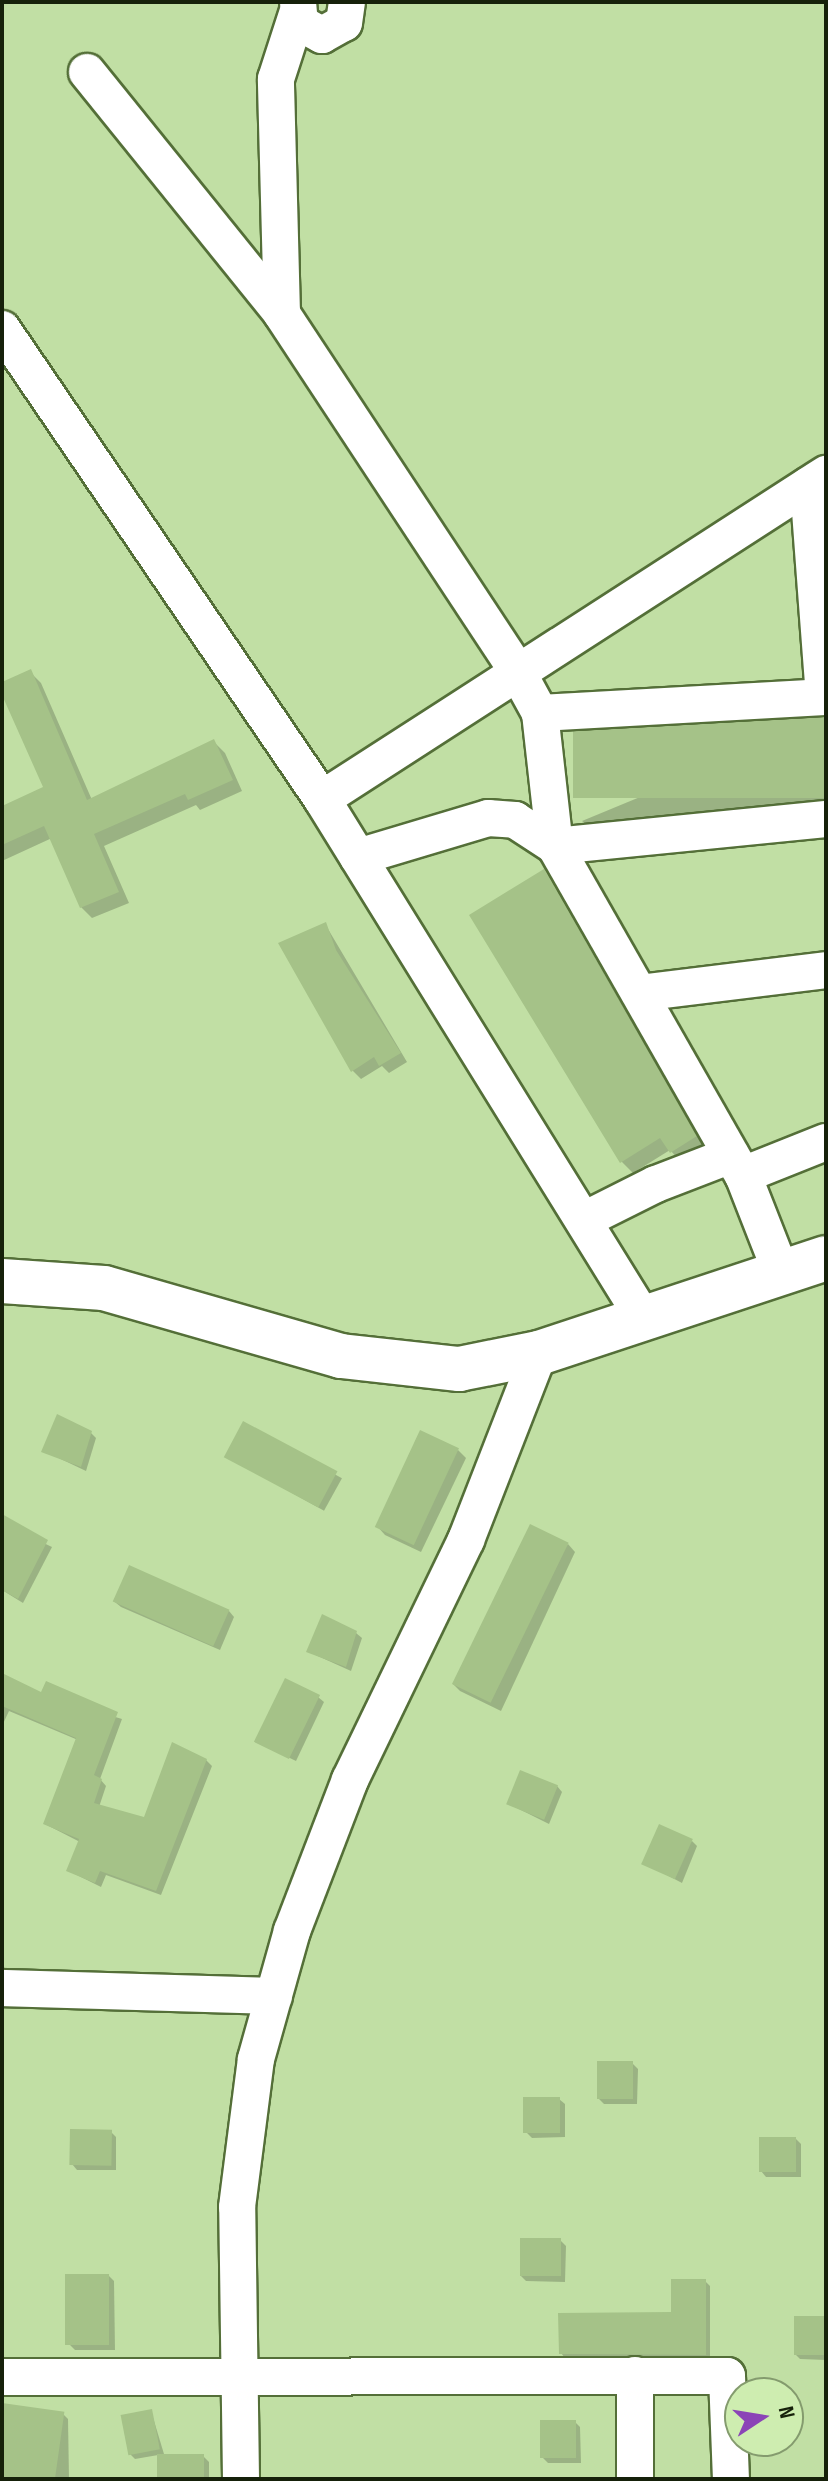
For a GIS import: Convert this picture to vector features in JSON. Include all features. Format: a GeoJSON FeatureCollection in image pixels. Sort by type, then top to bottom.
{"type":"FeatureCollection","features":[{"type":"Feature","properties":{"kind":"main road"},"geometry":{"type":"LineString","coordinates":[[2,1281],[72,1283],[141,1295],[341,1356],[384,1364],[459,1369],[539,1353],[642,1316],[826,1258]]}},
{"type":"Feature","properties":{"kind":"street"},"geometry":{"type":"LineString","coordinates":[[282,314],[276,79],[306,17],[344,23],[347,2]]}},
{"type":"Feature","properties":{"kind":"street"},"geometry":{"type":"LineString","coordinates":[[87,72],[282,314],[517,671],[540,713],[555,846],[737,1165],[781,1272]]}},
{"type":"Feature","properties":{"kind":"street"},"geometry":{"type":"LineString","coordinates":[[2,329],[322,799],[642,1316]]}},
{"type":"Feature","properties":{"kind":"street"},"geometry":{"type":"LineString","coordinates":[[322,799],[817,480]]}},
{"type":"Feature","properties":{"kind":"street"},"geometry":{"type":"LineString","coordinates":[[540,713],[825,697],[817,480]]}},
{"type":"Feature","properties":{"kind":"street"},"geometry":{"type":"LineString","coordinates":[[358,857],[488,818],[515,820],[555,846],[826,819]]}},
{"type":"Feature","properties":{"kind":"street"},"geometry":{"type":"LineString","coordinates":[[640,993],[826,970]]}},
{"type":"Feature","properties":{"kind":"street"},"geometry":{"type":"LineString","coordinates":[[584,1220],[656,1184],[826,1142]]}},
{"type":"Feature","properties":{"kind":"street"},"geometry":{"type":"LineString","coordinates":[[241,2479],[237,2207],[256,2059],[292,1931],[350,1780],[466,1540],[539,1353]]}},
{"type":"Feature","properties":{"kind":"street"},"geometry":{"type":"LineString","coordinates":[[2,1988],[274,1996]]}},
{"type":"Feature","properties":{"kind":"street"},"geometry":{"type":"LineString","coordinates":[[635,2375],[635,2479]]}},
{"type":"Feature","properties":{"kind":"street"},"geometry":{"type":"LineString","coordinates":[[2,2377],[727,2376],[731,2479]]}},
{"type":"Feature","properties":{"kind":"building"},"geometry":{"type":"Polygon","coordinates":[[[31,669],[87,800],[214,739],[233,780],[188,800],[185,794],[94,834],[119,892],[80,908],[44,826],[2,845],[2,806],[43,787],[2,695],[2,682],[31,669]]]}},
{"type":"Feature","properties":{"kind":"building"},"geometry":{"type":"Polygon","coordinates":[[[573,718],[826,718],[826,798],[573,798],[573,718]]]}},
{"type":"Feature","properties":{"kind":"building"},"geometry":{"type":"Polygon","coordinates":[[[544,869],[697,1136],[670,1153],[660,1138],[620,1163],[469,915],[544,869]]]}},
{"type":"Feature","properties":{"kind":"building"},"geometry":{"type":"Polygon","coordinates":[[[326,922],[336,950],[401,1053],[379,1066],[374,1057],[351,1072],[278,943],[326,922]]]}},
{"type":"Feature","properties":{"kind":"building"},"geometry":{"type":"Polygon","coordinates":[[[57,1414],[92,1431],[81,1467],[41,1452],[57,1414]]]}},
{"type":"Feature","properties":{"kind":"building"},"geometry":{"type":"Polygon","coordinates":[[[243,1421],[337,1471],[318,1507],[224,1457],[243,1421]]]}},
{"type":"Feature","properties":{"kind":"building"},"geometry":{"type":"Polygon","coordinates":[[[420,1430],[459,1448],[414,1545],[375,1527],[420,1430]]]}},
{"type":"Feature","properties":{"kind":"building"},"geometry":{"type":"Polygon","coordinates":[[[2,1514],[48,1540],[18,1599],[2,1590],[2,1514]]]}},
{"type":"Feature","properties":{"kind":"building"},"geometry":{"type":"Polygon","coordinates":[[[530,1524],[569,1543],[491,1703],[452,1684],[530,1524]]]}},
{"type":"Feature","properties":{"kind":"building"},"geometry":{"type":"Polygon","coordinates":[[[129,1565],[229,1610],[213,1646],[113,1602],[129,1565]]]}},
{"type":"Feature","properties":{"kind":"building"},"geometry":{"type":"Polygon","coordinates":[[[322,1614],[357,1631],[346,1667],[306,1652],[322,1614]]]}},
{"type":"Feature","properties":{"kind":"building"},"geometry":{"type":"Polygon","coordinates":[[[2,1673],[41,1692],[46,1681],[118,1712],[94,1775],[102,1779],[94,1803],[144,1817],[172,1742],[207,1759],[156,1891],[100,1871],[95,1883],[66,1871],[79,1839],[43,1824],[76,1738],[2,1706],[2,1673]]]}},
{"type":"Feature","properties":{"kind":"building"},"geometry":{"type":"Polygon","coordinates":[[[285,1678],[320,1695],[289,1759],[254,1742],[285,1678]]]}},
{"type":"Feature","properties":{"kind":"building"},"geometry":{"type":"Polygon","coordinates":[[[520,1770],[558,1785],[544,1820],[506,1804],[520,1770]]]}},
{"type":"Feature","properties":{"kind":"building"},"geometry":{"type":"Polygon","coordinates":[[[659,1824],[693,1839],[675,1879],[641,1864],[659,1824]]]}},
{"type":"Feature","properties":{"kind":"building"},"geometry":{"type":"Polygon","coordinates":[[[597,2061],[633,2061],[633,2099],[597,2099],[597,2061]]]}},
{"type":"Feature","properties":{"kind":"building"},"geometry":{"type":"Polygon","coordinates":[[[523,2097],[560,2097],[560,2133],[523,2133],[523,2097]]]}},
{"type":"Feature","properties":{"kind":"building"},"geometry":{"type":"Polygon","coordinates":[[[70,2129],[112,2130],[111,2166],[69,2165],[70,2129]]]}},
{"type":"Feature","properties":{"kind":"building"},"geometry":{"type":"Polygon","coordinates":[[[759,2137],[796,2137],[796,2172],[759,2172],[759,2137]]]}},
{"type":"Feature","properties":{"kind":"building"},"geometry":{"type":"Polygon","coordinates":[[[520,2238],[561,2238],[561,2276],[520,2276],[520,2238]]]}},
{"type":"Feature","properties":{"kind":"building"},"geometry":{"type":"Polygon","coordinates":[[[65,2274],[109,2274],[109,2345],[65,2345],[65,2274]]]}},
{"type":"Feature","properties":{"kind":"building"},"geometry":{"type":"Polygon","coordinates":[[[671,2279],[706,2279],[706,2355],[559,2354],[558,2313],[671,2312],[671,2279]]]}},
{"type":"Feature","properties":{"kind":"building"},"geometry":{"type":"Polygon","coordinates":[[[794,2316],[826,2316],[826,2355],[794,2355],[794,2316]]]}},
{"type":"Feature","properties":{"kind":"building"},"geometry":{"type":"Polygon","coordinates":[[[2,2403],[64,2412],[55,2479],[2,2479],[2,2403]]]}},
{"type":"Feature","properties":{"kind":"building"},"geometry":{"type":"Polygon","coordinates":[[[152,2409],[160,2449],[128,2455],[121,2415],[152,2409]]]}},
{"type":"Feature","properties":{"kind":"building"},"geometry":{"type":"Polygon","coordinates":[[[540,2420],[576,2420],[576,2458],[540,2458],[540,2420]]]}},
{"type":"Feature","properties":{"kind":"building"},"geometry":{"type":"Polygon","coordinates":[[[157,2454],[204,2454],[204,2479],[157,2479],[157,2454]]]}}]}
